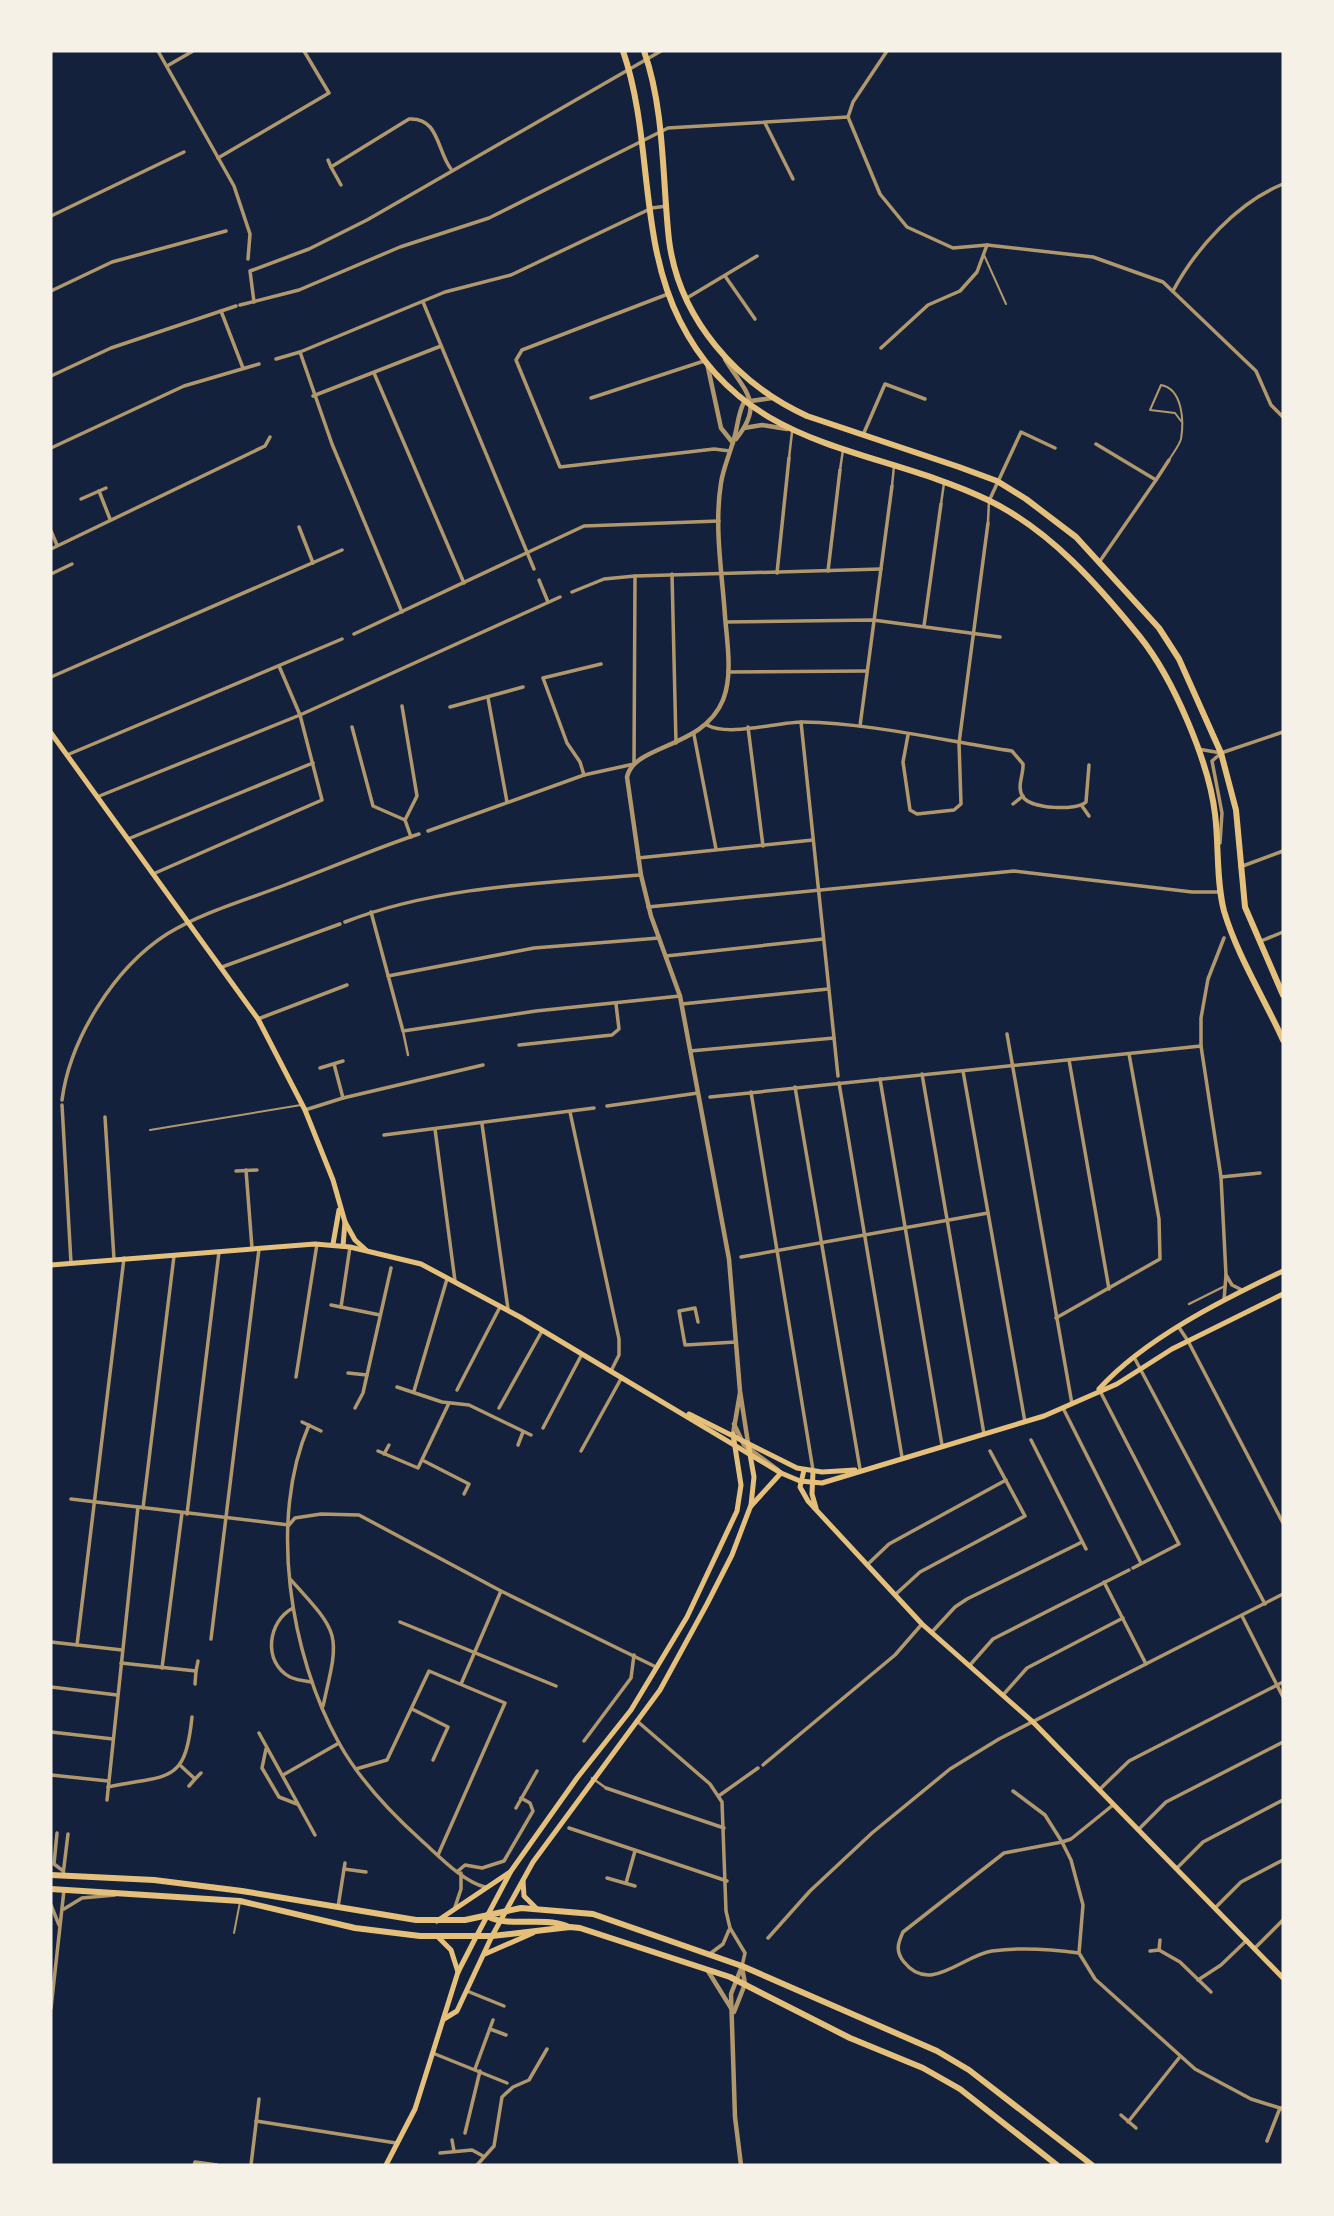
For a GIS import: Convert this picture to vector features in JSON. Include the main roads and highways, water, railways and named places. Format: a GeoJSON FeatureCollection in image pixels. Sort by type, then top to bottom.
{"type":"FeatureCollection","features":[{"type":"Feature","properties":{"kind":"highway"},"geometry":{"type":"LineString","coordinates":[[623,51],[629,69],[642,141],[659,266],[681,323],[706,361],[748,400],[752,408],[790,431],[989,500],[1026,522],[1062,551],[1124,617],[1160,664],[1198,749],[1215,811],[1221,892],[1233,933],[1283,1040]]}},
{"type":"Feature","properties":{"kind":"highway"},"geometry":{"type":"LineString","coordinates":[[644,51],[660,132],[673,259],[697,321],[720,352],[772,398],[807,416],[997,481],[1052,517],[1100,561],[1169,643],[1220,753],[1236,810],[1245,907],[1283,995]]}},
{"type":"Feature","properties":{"kind":"highway"},"geometry":{"type":"LineString","coordinates":[[51,1875],[62,1873],[153,1880],[338,1909],[437,1921],[487,1916],[505,1910],[537,1909],[593,1914],[742,1966],[937,2050],[969,2070],[1092,2165]]}},
{"type":"Feature","properties":{"kind":"highway"},"geometry":{"type":"LineString","coordinates":[[62,1873],[64,1890]]}},
{"type":"Feature","properties":{"kind":"highway"},"geometry":{"type":"LineString","coordinates":[[208,1887],[241,1894],[240,1901]]}},
{"type":"Feature","properties":{"kind":"highway"},"geometry":{"type":"LineString","coordinates":[[51,1889],[240,1901],[355,1928],[438,1937],[492,1936],[570,1927]]}},
{"type":"Feature","properties":{"kind":"highway"},"geometry":{"type":"LineString","coordinates":[[487,1916],[500,1920],[550,1919],[736,1980],[850,2038],[923,2068],[960,2090],[1057,2165]]}},
{"type":"Feature","properties":{"kind":"main road"},"geometry":{"type":"LineString","coordinates":[[51,733],[258,1019],[303,1108],[333,1180],[345,1222],[355,1240],[366,1250]]}},
{"type":"Feature","properties":{"kind":"main road"},"geometry":{"type":"LineString","coordinates":[[332,1244],[340,1209]]}},
{"type":"Feature","properties":{"kind":"main road"},"geometry":{"type":"LineString","coordinates":[[345,1222],[347,1246]]}},
{"type":"Feature","properties":{"kind":"main road"},"geometry":{"type":"LineString","coordinates":[[51,1265],[317,1244],[347,1246],[421,1264],[509,1311],[781,1473],[812,1482],[835,1481],[860,1469],[1024,1422],[1063,1408],[1099,1389],[1118,1384],[1188,1341],[1283,1294]]}},
{"type":"Feature","properties":{"kind":"main road"},"geometry":{"type":"LineString","coordinates":[[1099,1389],[1111,1376],[1178,1326],[1283,1271]]}},
{"type":"Feature","properties":{"kind":"main road"},"geometry":{"type":"LineString","coordinates":[[679,1410],[804,1470],[813,1472],[860,1469]]}},
{"type":"Feature","properties":{"kind":"main road"},"geometry":{"type":"LineString","coordinates":[[386,2165],[415,2109],[435,2054],[458,1972],[511,1871],[631,1710],[703,1586],[737,1511],[741,1485],[733,1434]]}},
{"type":"Feature","properties":{"kind":"main road"},"geometry":{"type":"LineString","coordinates":[[444,2019],[457,2011],[523,1878],[559,1824],[669,1674],[707,1604],[732,1555],[751,1506],[754,1477],[748,1445]]}},
{"type":"Feature","properties":{"kind":"main road"},"geometry":{"type":"LineString","coordinates":[[804,1470],[800,1480],[804,1495],[894,1595],[922,1624],[1033,1722],[1283,1978]]}},
{"type":"Feature","properties":{"kind":"main road"},"geometry":{"type":"LineString","coordinates":[[813,1472],[812,1494],[818,1511]]}},
{"type":"Feature","properties":{"kind":"main road"},"geometry":{"type":"LineString","coordinates":[[751,1506],[781,1473]]}},
{"type":"Feature","properties":{"kind":"main road"},"geometry":{"type":"LineString","coordinates":[[538,1833],[548,1840]]}},
{"type":"Feature","properties":{"kind":"main road"},"geometry":{"type":"LineString","coordinates":[[437,1921],[485,1886],[511,1871]]}},
{"type":"Feature","properties":{"kind":"main road"},"geometry":{"type":"LineString","coordinates":[[523,1878],[524,1896],[537,1909]]}},
{"type":"Feature","properties":{"kind":"main road"},"geometry":{"type":"LineString","coordinates":[[484,1955],[540,1930]]}},
{"type":"Feature","properties":{"kind":"main road"},"geometry":{"type":"LineString","coordinates":[[438,1937],[452,1950],[458,1972]]}}]}
